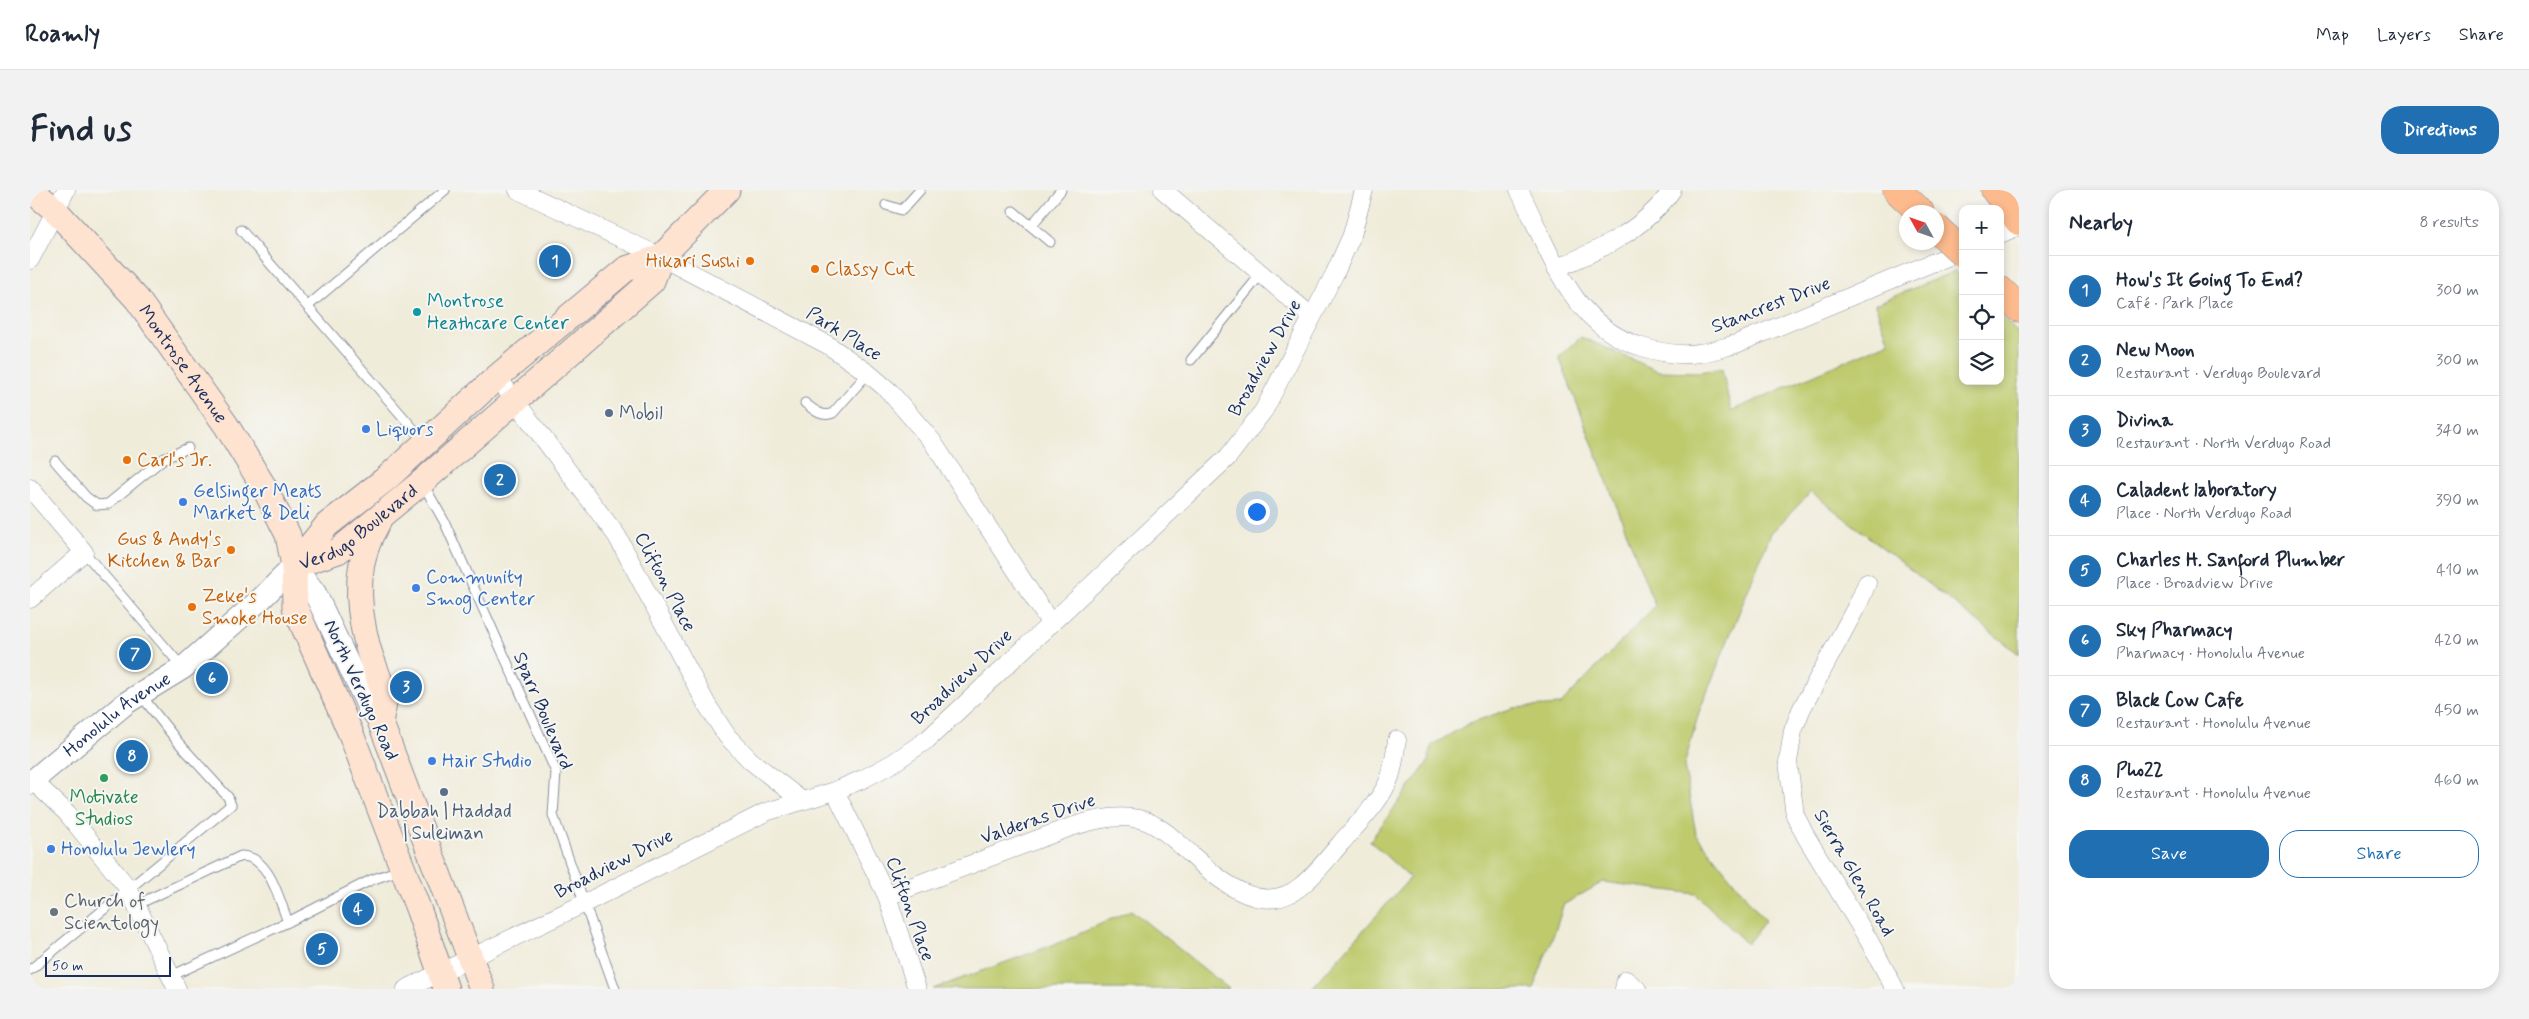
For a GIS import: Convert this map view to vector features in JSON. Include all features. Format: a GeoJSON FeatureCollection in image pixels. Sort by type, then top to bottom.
{"type":"FeatureCollection","features":[{"type":"Feature","properties":{"kind":"highway"},"geometry":{"type":"LineString","coordinates":[[1897,190],[1913,205]]}},
{"type":"Feature","properties":{"kind":"highway"},"geometry":{"type":"LineString","coordinates":[[1995,190],[2019,221]]}},
{"type":"Feature","properties":{"kind":"highway"},"geometry":{"type":"LineString","coordinates":[[1944,234],[1961,250]]}},
{"type":"Feature","properties":{"kind":"highway"},"geometry":{"type":"LineString","coordinates":[[2004,294],[2019,308]]}},
{"type":"Feature","properties":{"kind":"main road","name":"Montrose Avenue"},"geometry":{"type":"LineString","coordinates":[[31,190],[60,200],[137,298],[226,424],[264,487],[288,535],[294,566]]}},
{"type":"Feature","properties":{"kind":"main road","name":"Verdugo Boulevard"},"geometry":{"type":"LineString","coordinates":[[294,566],[338,551],[516,401],[652,281],[661,257],[727,190]]}},
{"type":"Feature","properties":{"kind":"main road","name":"Verdugo Boulevard"},"geometry":{"type":"LineString","coordinates":[[294,566],[326,525],[387,478],[425,441],[497,377],[626,268],[661,257]]}},
{"type":"Feature","properties":{"kind":"main road"},"geometry":{"type":"LineString","coordinates":[[351,734],[380,721],[384,700],[367,644],[361,611],[360,584],[361,559],[368,539],[384,513]]}},
{"type":"Feature","properties":{"kind":"main road","name":"North Verdugo Road"},"geometry":{"type":"LineString","coordinates":[[294,566],[295,607],[351,734],[403,868],[442,981]]}},
{"type":"Feature","properties":{"kind":"main road","name":"North Verdugo Road"},"geometry":{"type":"LineString","coordinates":[[380,721],[482,989]]}},
{"type":"Feature","properties":{"kind":"street","name":"Park Place"},"geometry":{"type":"LineString","coordinates":[[518,190],[661,257],[828,345],[868,373],[888,390],[932,441],[1051,624]]}},
{"type":"Feature","properties":{"kind":"street"},"geometry":{"type":"LineString","coordinates":[[1163,190],[1312,317]]}},
{"type":"Feature","properties":{"kind":"street","name":"Stancrest Drive"},"geometry":{"type":"LineString","coordinates":[[1519,190],[1556,268],[1584,311],[1600,325],[1629,344],[1662,353],[1699,353],[1754,337],[1959,254]]}},
{"type":"Feature","properties":{"kind":"street"},"geometry":{"type":"LineString","coordinates":[[1556,268],[1634,229],[1660,206],[1672,190]]}},
{"type":"Feature","properties":{"kind":"street","name":"Broadview Drive"},"geometry":{"type":"LineString","coordinates":[[406,989],[442,981],[470,956],[583,904],[766,812],[835,791],[893,763],[928,739],[1228,457],[1264,410],[1312,317],[1352,235],[1360,193]]}},
{"type":"Feature","properties":{"kind":"street"},"geometry":{"type":"LineString","coordinates":[[30,260],[60,200]]}},
{"type":"Feature","properties":{"kind":"street"},"geometry":{"type":"LineString","coordinates":[[2004,232],[2019,226]]}},
{"type":"Feature","properties":{"kind":"street","name":"Clifton Place"},"geometry":{"type":"LineString","coordinates":[[497,377],[617,536],[707,705],[727,736],[751,761],[801,800]]}},
{"type":"Feature","properties":{"kind":"street"},"geometry":{"type":"LineString","coordinates":[[30,488],[84,552],[30,599]]}},
{"type":"Feature","properties":{"kind":"street","name":"Honolulu Avenue"},"geometry":{"type":"LineString","coordinates":[[31,781],[126,703],[183,668],[262,598],[294,566]]}},
{"type":"Feature","properties":{"kind":"street","name":"North Verdugo Road"},"geometry":{"type":"LineString","coordinates":[[294,566],[315,594],[368,706],[380,721]]}},
{"type":"Feature","properties":{"kind":"street","name":"Sierra Glen Road"},"geometry":{"type":"LineString","coordinates":[[1867,583],[1860,600],[1801,710],[1793,731],[1788,762],[1795,815],[1798,822],[1895,989]]}},
{"type":"Feature","properties":{"kind":"street","name":"Valderas Drive"},"geometry":{"type":"LineString","coordinates":[[887,896],[1072,826],[1112,817],[1141,820],[1157,828],[1234,889],[1254,898],[1286,895],[1300,887],[1316,872],[1384,791],[1394,766],[1397,740]]}},
{"type":"Feature","properties":{"kind":"street"},"geometry":{"type":"LineString","coordinates":[[31,781],[66,813],[128,888],[174,983]]}},
{"type":"Feature","properties":{"kind":"street","name":"Clifton Place"},"geometry":{"type":"LineString","coordinates":[[835,791],[887,896],[916,989]]}},
{"type":"Feature","properties":{"kind":"lane"},"geometry":{"type":"LineString","coordinates":[[309,305],[445,190]]}},
{"type":"Feature","properties":{"kind":"lane"},"geometry":{"type":"LineString","coordinates":[[886,205],[902,210],[920,190]]}},
{"type":"Feature","properties":{"kind":"lane"},"geometry":{"type":"LineString","coordinates":[[1031,226],[1061,190]]}},
{"type":"Feature","properties":{"kind":"lane"},"geometry":{"type":"LineString","coordinates":[[1013,211],[1050,242]]}},
{"type":"Feature","properties":{"kind":"lane"},"geometry":{"type":"LineString","coordinates":[[241,230],[309,305],[425,441]]}},
{"type":"Feature","properties":{"kind":"lane"},"geometry":{"type":"LineString","coordinates":[[1191,360],[1261,274]]}},
{"type":"Feature","properties":{"kind":"lane"},"geometry":{"type":"LineString","coordinates":[[805,403],[826,416],[833,413],[868,373]]}},
{"type":"Feature","properties":{"kind":"lane"},"geometry":{"type":"LineString","coordinates":[[55,461],[86,497],[97,505],[108,504],[163,459],[188,448]]}},
{"type":"Feature","properties":{"kind":"lane","name":"Sparr Boulevard"},"geometry":{"type":"LineString","coordinates":[[422,482],[444,521],[556,772],[553,815],[583,904],[615,989]]}},
{"type":"Feature","properties":{"kind":"lane"},"geometry":{"type":"LineString","coordinates":[[84,552],[183,668]]}},
{"type":"Feature","properties":{"kind":"lane"},"geometry":{"type":"LineString","coordinates":[[30,970],[231,805],[228,797],[178,742],[140,694]]}},
{"type":"Feature","properties":{"kind":"lane"},"geometry":{"type":"LineString","coordinates":[[136,905],[241,856],[250,856],[264,867],[288,922]]}},
{"type":"Feature","properties":{"kind":"lane"},"geometry":{"type":"LineString","coordinates":[[174,983],[371,880],[403,868]]}},
{"type":"Feature","properties":{"kind":"green space"},"geometry":{"type":"Polygon","coordinates":[[[1955,271],[1959,274],[1959,385],[2004,385],[2004,319],[2019,334],[2019,654],[1811,492],[1771,533],[1699,712],[1684,766],[1696,834],[1765,921],[1747,944],[1696,894],[1603,882],[1563,905],[1534,989],[1311,989],[1410,878],[1370,841],[1428,762],[1432,745],[1470,723],[1513,708],[1560,705],[1655,606],[1559,357],[1581,337],[1658,371],[1698,372],[1722,369],[1731,411],[1889,342],[1875,304],[1955,271]]]}},
{"type":"Feature","properties":{"kind":"green space"},"geometry":{"type":"Polygon","coordinates":[[[1131,910],[1229,989],[933,989],[1066,940],[1131,910]]]}},
{"type":"Feature","properties":{"kind":"place","name":"How's It Going To End?"},"geometry":{"type":"Point","coordinates":[555,261]}},
{"type":"Feature","properties":{"kind":"place","name":"Hikari Sushi"},"geometry":{"type":"Point","coordinates":[750,261]}},
{"type":"Feature","properties":{"kind":"place","name":"Classy Cut"},"geometry":{"type":"Point","coordinates":[815,269]}},
{"type":"Feature","properties":{"kind":"place","name":"Montrose Heathcare Center"},"geometry":{"type":"Point","coordinates":[417,312]}},
{"type":"Feature","properties":{"kind":"place","name":"Mobil"},"geometry":{"type":"Point","coordinates":[609,413]}},
{"type":"Feature","properties":{"kind":"place","name":"Liquors"},"geometry":{"type":"Point","coordinates":[366,429]}},
{"type":"Feature","properties":{"kind":"place","name":"Carl's Jr."},"geometry":{"type":"Point","coordinates":[127,460]}},
{"type":"Feature","properties":{"kind":"place","name":"New Moon"},"geometry":{"type":"Point","coordinates":[500,480]}},
{"type":"Feature","properties":{"kind":"place","name":"Gelsinger Meats Market & Deli"},"geometry":{"type":"Point","coordinates":[183,502]}},
{"type":"Feature","properties":{"kind":"place","name":"Gus & Andy's Kitchen & Bar"},"geometry":{"type":"Point","coordinates":[231,550]}},
{"type":"Feature","properties":{"kind":"place","name":"Community Smog Center"},"geometry":{"type":"Point","coordinates":[416,588]}},
{"type":"Feature","properties":{"kind":"place","name":"Zeke's Smoke House"},"geometry":{"type":"Point","coordinates":[192,607]}},
{"type":"Feature","properties":{"kind":"place","name":"Black Cow Cafe"},"geometry":{"type":"Point","coordinates":[135,654]}},
{"type":"Feature","properties":{"kind":"place","name":"Sky Pharmacy"},"geometry":{"type":"Point","coordinates":[212,678]}},
{"type":"Feature","properties":{"kind":"place","name":"Divina"},"geometry":{"type":"Point","coordinates":[406,687]}},
{"type":"Feature","properties":{"kind":"place","name":"Pho22"},"geometry":{"type":"Point","coordinates":[132,756]}},
{"type":"Feature","properties":{"kind":"place","name":"Hair Studio"},"geometry":{"type":"Point","coordinates":[432,761]}},
{"type":"Feature","properties":{"kind":"place","name":"Motivate Studios"},"geometry":{"type":"Point","coordinates":[104,778]}},
{"type":"Feature","properties":{"kind":"place","name":"Dabbah | Haddad | Suleiman"},"geometry":{"type":"Point","coordinates":[444,792]}},
{"type":"Feature","properties":{"kind":"place","name":"Honolulu Jewlery"},"geometry":{"type":"Point","coordinates":[51,849]}},
{"type":"Feature","properties":{"kind":"place","name":"Caladent laboratory"},"geometry":{"type":"Point","coordinates":[358,909]}},
{"type":"Feature","properties":{"kind":"place","name":"Church of Scientology"},"geometry":{"type":"Point","coordinates":[54,912]}},
{"type":"Feature","properties":{"kind":"place","name":"Charles H. Sanford Plumber"},"geometry":{"type":"Point","coordinates":[322,949]}}]}
